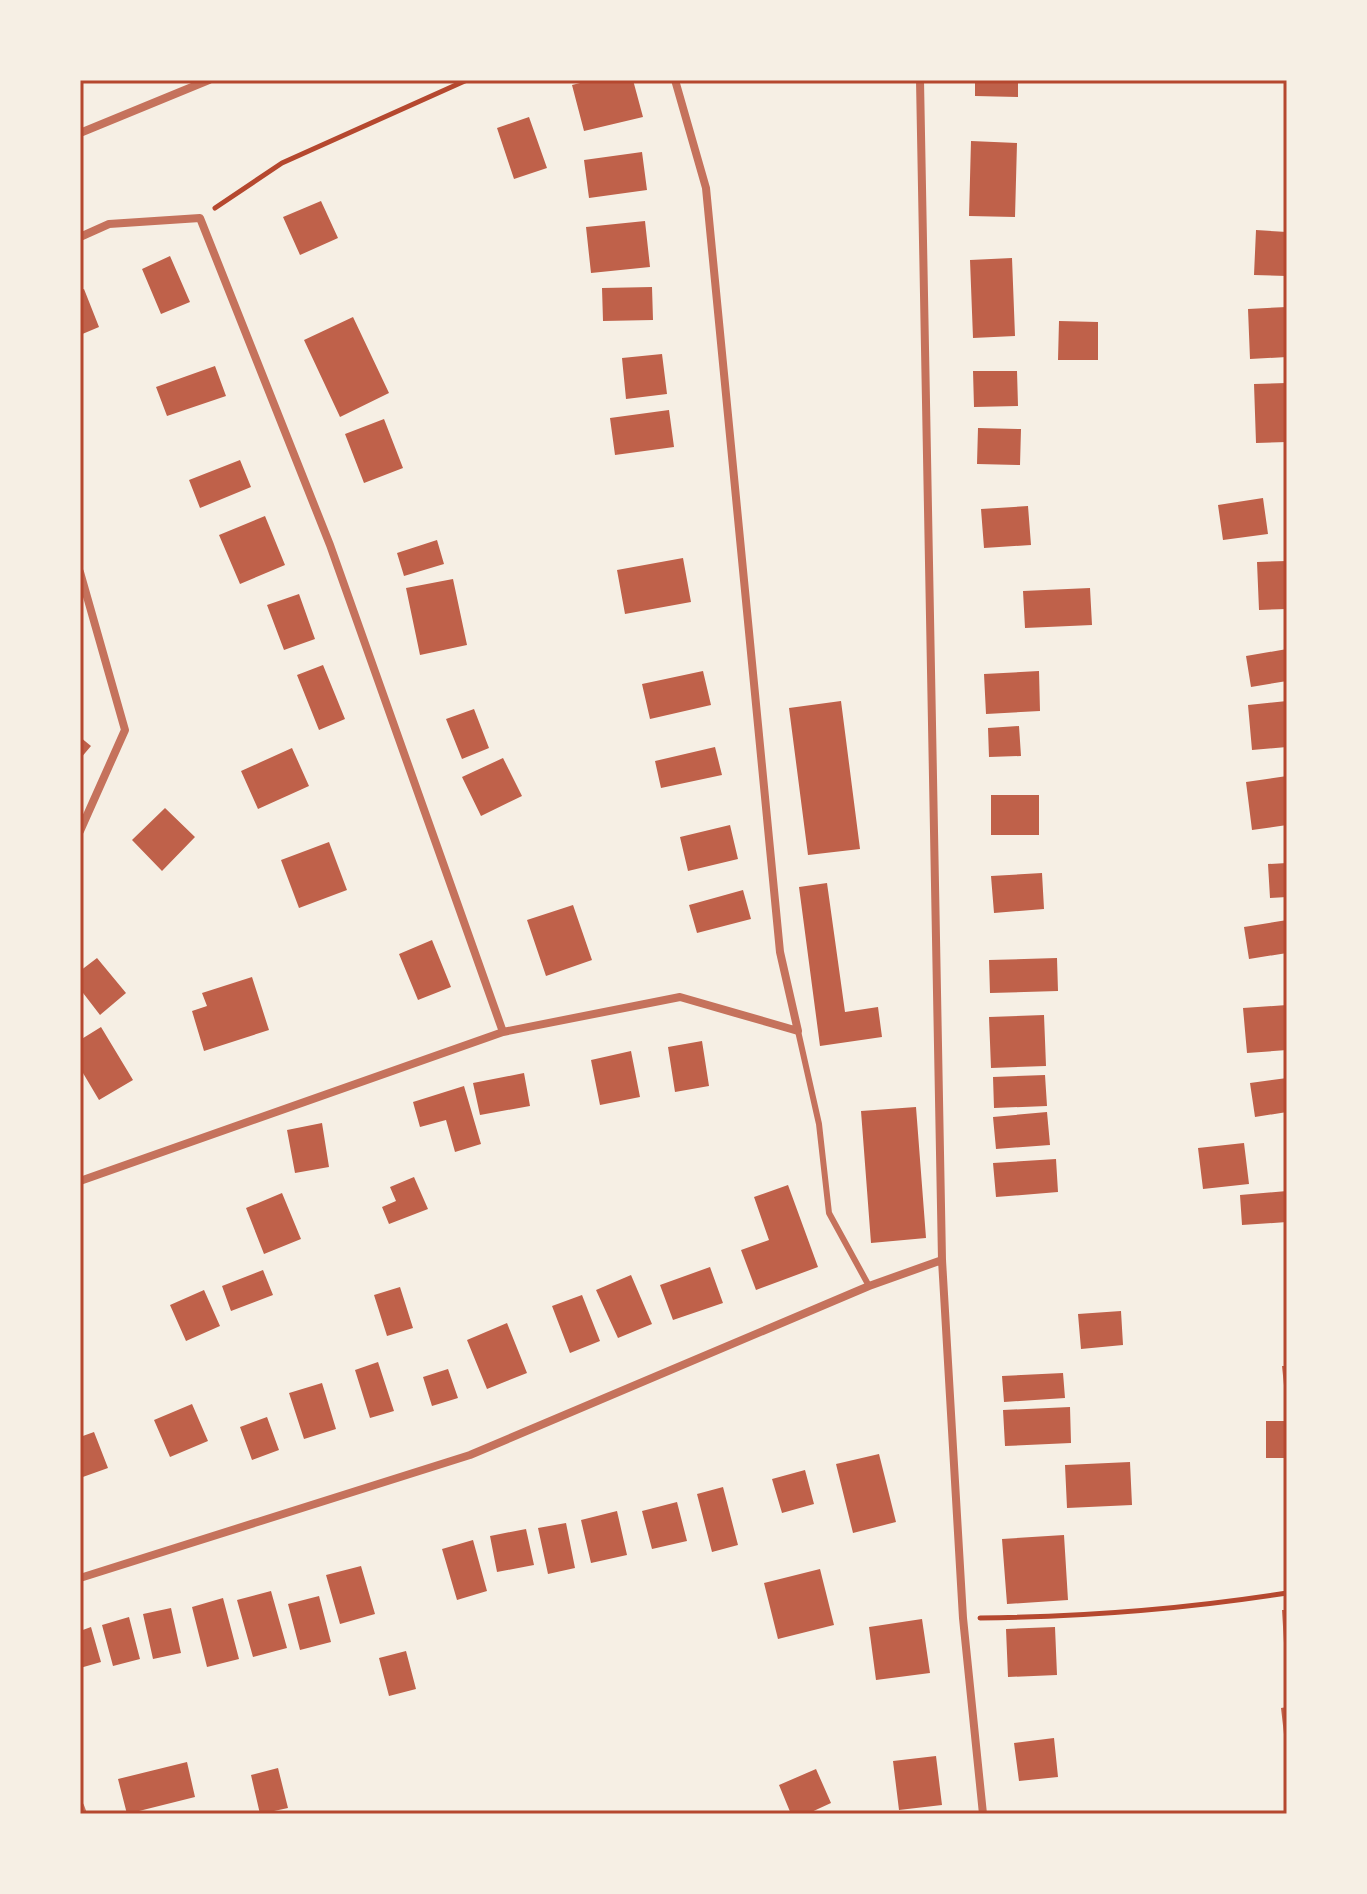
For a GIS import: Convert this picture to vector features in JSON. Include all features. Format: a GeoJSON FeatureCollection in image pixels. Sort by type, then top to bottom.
{"type":"FeatureCollection","features":[{"type":"Feature","properties":{"kind":"street"},"geometry":{"type":"LineString","coordinates":[[80,133],[209,80]]}},
{"type":"Feature","properties":{"kind":"street"},"geometry":{"type":"LineString","coordinates":[[80,1181],[503,1032],[680,997],[798,1031],[780,952],[706,188],[675,80]]}},
{"type":"Feature","properties":{"kind":"street"},"geometry":{"type":"LineString","coordinates":[[920,80],[942,1260],[963,1618],[983,1814]]}},
{"type":"Feature","properties":{"kind":"street"},"geometry":{"type":"LineString","coordinates":[[80,237],[109,224],[200,218],[330,545],[503,1032]]}},
{"type":"Feature","properties":{"kind":"street"},"geometry":{"type":"LineString","coordinates":[[80,572],[125,730],[80,831]]}},
{"type":"Feature","properties":{"kind":"street"},"geometry":{"type":"LineString","coordinates":[[80,1578],[470,1455],[869,1286],[942,1260]]}},
{"type":"Feature","properties":{"kind":"street"},"geometry":{"type":"LineString","coordinates":[[80,1806],[83,1814]]}},
{"type":"Feature","properties":{"kind":"lane"},"geometry":{"type":"LineString","coordinates":[[798,1031],[819,1124],[829,1213],[869,1286]]}},
{"type":"Feature","properties":{"kind":"path"},"geometry":{"type":"LineString","coordinates":[[200,218],[282,163],[467,80]]}},
{"type":"Feature","properties":{"kind":"path"},"geometry":{"type":"LineString","coordinates":[[963,1618],[1082,1616],[1219,1604],[1287,1593]]}},
{"type":"Feature","properties":{"kind":"building"},"geometry":{"type":"Polygon","coordinates":[[[592,80],[633,80],[643,117],[584,131],[572,85],[592,80]]]}},
{"type":"Feature","properties":{"kind":"building"},"geometry":{"type":"Polygon","coordinates":[[[975,80],[1018,80],[1018,97],[975,96],[975,80]]]}},
{"type":"Feature","properties":{"kind":"building"},"geometry":{"type":"Polygon","coordinates":[[[529,117],[547,168],[514,179],[497,128],[529,117]]]}},
{"type":"Feature","properties":{"kind":"building"},"geometry":{"type":"Polygon","coordinates":[[[971,141],[1017,143],[1015,217],[969,216],[971,141]]]}},
{"type":"Feature","properties":{"kind":"building"},"geometry":{"type":"Polygon","coordinates":[[[642,152],[647,190],[589,198],[584,160],[642,152]]]}},
{"type":"Feature","properties":{"kind":"building"},"geometry":{"type":"Polygon","coordinates":[[[321,201],[338,238],[300,255],[283,217],[321,201]]]}},
{"type":"Feature","properties":{"kind":"building"},"geometry":{"type":"Polygon","coordinates":[[[645,221],[650,267],[591,273],[586,227],[645,221]]]}},
{"type":"Feature","properties":{"kind":"building"},"geometry":{"type":"Polygon","coordinates":[[[1256,230],[1287,232],[1287,276],[1254,275],[1256,230]]]}},
{"type":"Feature","properties":{"kind":"building"},"geometry":{"type":"Polygon","coordinates":[[[170,256],[190,302],[161,314],[142,269],[170,256]]]}},
{"type":"Feature","properties":{"kind":"building"},"geometry":{"type":"Polygon","coordinates":[[[1012,258],[1015,336],[973,338],[970,260],[1012,258]]]}},
{"type":"Feature","properties":{"kind":"building"},"geometry":{"type":"Polygon","coordinates":[[[652,287],[653,320],[603,321],[602,288],[652,287]]]}},
{"type":"Feature","properties":{"kind":"building"},"geometry":{"type":"Polygon","coordinates":[[[84,289],[99,327],[80,335],[80,290],[84,289]]]}},
{"type":"Feature","properties":{"kind":"building"},"geometry":{"type":"Polygon","coordinates":[[[1287,307],[1287,357],[1250,359],[1248,309],[1287,307]]]}},
{"type":"Feature","properties":{"kind":"building"},"geometry":{"type":"Polygon","coordinates":[[[353,317],[389,393],[340,417],[304,340],[353,317]]]}},
{"type":"Feature","properties":{"kind":"building"},"geometry":{"type":"Polygon","coordinates":[[[1059,321],[1098,322],[1098,360],[1058,360],[1059,321]]]}},
{"type":"Feature","properties":{"kind":"building"},"geometry":{"type":"Polygon","coordinates":[[[662,354],[667,394],[626,399],[622,358],[662,354]]]}},
{"type":"Feature","properties":{"kind":"building"},"geometry":{"type":"Polygon","coordinates":[[[215,366],[226,396],[167,416],[156,387],[215,366]]]}},
{"type":"Feature","properties":{"kind":"building"},"geometry":{"type":"Polygon","coordinates":[[[973,371],[1017,371],[1018,406],[974,407],[973,371]]]}},
{"type":"Feature","properties":{"kind":"building"},"geometry":{"type":"Polygon","coordinates":[[[1287,383],[1287,442],[1256,443],[1254,384],[1287,383]]]}},
{"type":"Feature","properties":{"kind":"building"},"geometry":{"type":"Polygon","coordinates":[[[669,410],[674,447],[615,455],[610,418],[669,410]]]}},
{"type":"Feature","properties":{"kind":"building"},"geometry":{"type":"Polygon","coordinates":[[[384,419],[403,468],[364,483],[345,434],[384,419]]]}},
{"type":"Feature","properties":{"kind":"building"},"geometry":{"type":"Polygon","coordinates":[[[978,428],[1021,429],[1020,465],[977,464],[978,428]]]}},
{"type":"Feature","properties":{"kind":"building"},"geometry":{"type":"Polygon","coordinates":[[[240,460],[251,487],[200,508],[189,480],[240,460]]]}},
{"type":"Feature","properties":{"kind":"building"},"geometry":{"type":"Polygon","coordinates":[[[1263,498],[1268,534],[1223,540],[1218,505],[1263,498]]]}},
{"type":"Feature","properties":{"kind":"building"},"geometry":{"type":"Polygon","coordinates":[[[1028,506],[1031,545],[984,548],[981,509],[1028,506]]]}},
{"type":"Feature","properties":{"kind":"building"},"geometry":{"type":"Polygon","coordinates":[[[265,516],[285,565],[240,584],[219,535],[265,516]]]}},
{"type":"Feature","properties":{"kind":"building"},"geometry":{"type":"Polygon","coordinates":[[[437,540],[444,564],[404,576],[397,553],[437,540]]]}},
{"type":"Feature","properties":{"kind":"building"},"geometry":{"type":"Polygon","coordinates":[[[683,558],[691,602],[625,614],[617,570],[683,558]]]}},
{"type":"Feature","properties":{"kind":"building"},"geometry":{"type":"Polygon","coordinates":[[[1287,561],[1287,609],[1259,610],[1257,562],[1287,561]]]}},
{"type":"Feature","properties":{"kind":"building"},"geometry":{"type":"Polygon","coordinates":[[[453,579],[467,645],[420,655],[406,588],[453,579]]]}},
{"type":"Feature","properties":{"kind":"building"},"geometry":{"type":"Polygon","coordinates":[[[1090,588],[1092,625],[1025,628],[1023,591],[1090,588]]]}},
{"type":"Feature","properties":{"kind":"building"},"geometry":{"type":"Polygon","coordinates":[[[299,594],[315,639],[284,650],[267,605],[299,594]]]}},
{"type":"Feature","properties":{"kind":"building"},"geometry":{"type":"Polygon","coordinates":[[[1287,649],[1287,681],[1251,687],[1246,656],[1287,649]]]}},
{"type":"Feature","properties":{"kind":"building"},"geometry":{"type":"Polygon","coordinates":[[[323,665],[345,719],[319,730],[297,675],[323,665]]]}},
{"type":"Feature","properties":{"kind":"building"},"geometry":{"type":"Polygon","coordinates":[[[703,671],[711,705],[650,719],[642,684],[703,671]]]}},
{"type":"Feature","properties":{"kind":"building"},"geometry":{"type":"Polygon","coordinates":[[[1039,671],[1040,711],[986,714],[984,674],[1039,671]]]}},
{"type":"Feature","properties":{"kind":"building"},"geometry":{"type":"Polygon","coordinates":[[[841,701],[860,849],[808,855],[789,708],[841,701]]]}},
{"type":"Feature","properties":{"kind":"building"},"geometry":{"type":"Polygon","coordinates":[[[1287,701],[1287,747],[1252,750],[1248,705],[1287,701]]]}},
{"type":"Feature","properties":{"kind":"building"},"geometry":{"type":"Polygon","coordinates":[[[474,709],[489,748],[462,759],[446,719],[474,709]]]}},
{"type":"Feature","properties":{"kind":"building"},"geometry":{"type":"Polygon","coordinates":[[[1019,726],[1021,756],[989,757],[988,728],[1019,726]]]}},
{"type":"Feature","properties":{"kind":"building"},"geometry":{"type":"Polygon","coordinates":[[[80,737],[91,746],[80,759],[80,737]]]}},
{"type":"Feature","properties":{"kind":"building"},"geometry":{"type":"Polygon","coordinates":[[[715,747],[722,775],[661,788],[655,761],[715,747]]]}},
{"type":"Feature","properties":{"kind":"building"},"geometry":{"type":"Polygon","coordinates":[[[292,748],[309,786],[258,809],[241,771],[292,748]]]}},
{"type":"Feature","properties":{"kind":"building"},"geometry":{"type":"Polygon","coordinates":[[[503,758],[522,796],[481,816],[462,777],[503,758]]]}},
{"type":"Feature","properties":{"kind":"building"},"geometry":{"type":"Polygon","coordinates":[[[1287,776],[1287,825],[1252,830],[1246,782],[1287,776]]]}},
{"type":"Feature","properties":{"kind":"building"},"geometry":{"type":"Polygon","coordinates":[[[991,795],[1039,795],[1039,835],[991,835],[991,795]]]}},
{"type":"Feature","properties":{"kind":"building"},"geometry":{"type":"Polygon","coordinates":[[[165,808],[195,837],[162,871],[132,840],[165,808]]]}},
{"type":"Feature","properties":{"kind":"building"},"geometry":{"type":"Polygon","coordinates":[[[730,825],[738,859],[688,871],[680,837],[730,825]]]}},
{"type":"Feature","properties":{"kind":"building"},"geometry":{"type":"Polygon","coordinates":[[[329,842],[347,890],[299,908],[281,860],[329,842]]]}},
{"type":"Feature","properties":{"kind":"building"},"geometry":{"type":"Polygon","coordinates":[[[1287,863],[1287,897],[1270,898],[1268,864],[1287,863]]]}},
{"type":"Feature","properties":{"kind":"building"},"geometry":{"type":"Polygon","coordinates":[[[1042,873],[1044,909],[994,913],[991,876],[1042,873]]]}},
{"type":"Feature","properties":{"kind":"building"},"geometry":{"type":"Polygon","coordinates":[[[827,883],[845,1012],[878,1007],[882,1037],[820,1046],[799,887],[827,883]]]}},
{"type":"Feature","properties":{"kind":"building"},"geometry":{"type":"Polygon","coordinates":[[[743,890],[751,919],[697,933],[689,905],[743,890]]]}},
{"type":"Feature","properties":{"kind":"building"},"geometry":{"type":"Polygon","coordinates":[[[573,905],[592,960],[546,976],[527,920],[573,905]]]}},
{"type":"Feature","properties":{"kind":"building"},"geometry":{"type":"Polygon","coordinates":[[[1287,920],[1287,953],[1249,959],[1244,927],[1287,920]]]}},
{"type":"Feature","properties":{"kind":"building"},"geometry":{"type":"Polygon","coordinates":[[[432,940],[451,987],[418,1000],[399,954],[432,940]]]}},
{"type":"Feature","properties":{"kind":"building"},"geometry":{"type":"Polygon","coordinates":[[[97,958],[126,993],[100,1015],[80,989],[80,971],[97,958]]]}},
{"type":"Feature","properties":{"kind":"building"},"geometry":{"type":"Polygon","coordinates":[[[1057,958],[1058,991],[990,993],[989,960],[1057,958]]]}},
{"type":"Feature","properties":{"kind":"building"},"geometry":{"type":"Polygon","coordinates":[[[252,977],[269,1030],[204,1051],[192,1011],[207,1006],[202,993],[252,977]]]}},
{"type":"Feature","properties":{"kind":"building"},"geometry":{"type":"Polygon","coordinates":[[[1287,1005],[1287,1050],[1247,1053],[1243,1008],[1287,1005]]]}},
{"type":"Feature","properties":{"kind":"building"},"geometry":{"type":"Polygon","coordinates":[[[1044,1015],[1046,1066],[991,1068],[989,1017],[1044,1015]]]}},
{"type":"Feature","properties":{"kind":"building"},"geometry":{"type":"Polygon","coordinates":[[[101,1027],[133,1080],[99,1100],[80,1068],[80,1040],[101,1027]]]}},
{"type":"Feature","properties":{"kind":"building"},"geometry":{"type":"Polygon","coordinates":[[[702,1041],[709,1086],[675,1092],[668,1047],[702,1041]]]}},
{"type":"Feature","properties":{"kind":"building"},"geometry":{"type":"Polygon","coordinates":[[[631,1051],[640,1097],[600,1105],[591,1060],[631,1051]]]}},
{"type":"Feature","properties":{"kind":"building"},"geometry":{"type":"Polygon","coordinates":[[[524,1073],[530,1106],[480,1115],[473,1083],[524,1073]]]}},
{"type":"Feature","properties":{"kind":"building"},"geometry":{"type":"Polygon","coordinates":[[[1045,1075],[1047,1106],[994,1108],[993,1077],[1045,1075]]]}},
{"type":"Feature","properties":{"kind":"building"},"geometry":{"type":"Polygon","coordinates":[[[1287,1078],[1287,1112],[1255,1117],[1250,1083],[1287,1078]]]}},
{"type":"Feature","properties":{"kind":"building"},"geometry":{"type":"Polygon","coordinates":[[[464,1086],[481,1144],[455,1152],[446,1120],[420,1127],[413,1102],[464,1086]]]}},
{"type":"Feature","properties":{"kind":"building"},"geometry":{"type":"Polygon","coordinates":[[[916,1107],[926,1238],[871,1243],[861,1111],[916,1107]]]}},
{"type":"Feature","properties":{"kind":"building"},"geometry":{"type":"Polygon","coordinates":[[[1047,1112],[1050,1145],[996,1149],[993,1117],[1047,1112]]]}},
{"type":"Feature","properties":{"kind":"building"},"geometry":{"type":"Polygon","coordinates":[[[322,1123],[329,1167],[295,1173],[287,1130],[322,1123]]]}},
{"type":"Feature","properties":{"kind":"building"},"geometry":{"type":"Polygon","coordinates":[[[1244,1143],[1249,1184],[1203,1189],[1198,1148],[1244,1143]]]}},
{"type":"Feature","properties":{"kind":"building"},"geometry":{"type":"Polygon","coordinates":[[[1056,1159],[1058,1192],[996,1197],[993,1163],[1056,1159]]]}},
{"type":"Feature","properties":{"kind":"building"},"geometry":{"type":"Polygon","coordinates":[[[414,1177],[428,1209],[389,1224],[382,1207],[396,1201],[390,1187],[414,1177]]]}},
{"type":"Feature","properties":{"kind":"building"},"geometry":{"type":"Polygon","coordinates":[[[788,1185],[818,1267],[756,1290],[741,1250],[769,1240],[754,1197],[788,1185]]]}},
{"type":"Feature","properties":{"kind":"building"},"geometry":{"type":"Polygon","coordinates":[[[1287,1191],[1287,1222],[1242,1225],[1240,1195],[1287,1191]]]}},
{"type":"Feature","properties":{"kind":"building"},"geometry":{"type":"Polygon","coordinates":[[[282,1193],[301,1239],[264,1254],[246,1208],[282,1193]]]}},
{"type":"Feature","properties":{"kind":"building"},"geometry":{"type":"Polygon","coordinates":[[[710,1267],[723,1303],[673,1320],[660,1285],[710,1267]]]}},
{"type":"Feature","properties":{"kind":"building"},"geometry":{"type":"Polygon","coordinates":[[[263,1270],[273,1295],[231,1311],[222,1286],[263,1270]]]}},
{"type":"Feature","properties":{"kind":"building"},"geometry":{"type":"Polygon","coordinates":[[[631,1275],[652,1324],[618,1338],[596,1290],[631,1275]]]}},
{"type":"Feature","properties":{"kind":"building"},"geometry":{"type":"Polygon","coordinates":[[[400,1287],[413,1328],[387,1336],[374,1295],[400,1287]]]}},
{"type":"Feature","properties":{"kind":"building"},"geometry":{"type":"Polygon","coordinates":[[[204,1290],[220,1326],[186,1341],[170,1305],[204,1290]]]}},
{"type":"Feature","properties":{"kind":"building"},"geometry":{"type":"Polygon","coordinates":[[[582,1295],[600,1341],[570,1353],[552,1306],[582,1295]]]}},
{"type":"Feature","properties":{"kind":"building"},"geometry":{"type":"Polygon","coordinates":[[[1121,1311],[1123,1345],[1081,1349],[1078,1314],[1121,1311]]]}},
{"type":"Feature","properties":{"kind":"building"},"geometry":{"type":"Polygon","coordinates":[[[507,1323],[527,1373],[487,1389],[467,1340],[507,1323]]]}},
{"type":"Feature","properties":{"kind":"building"},"geometry":{"type":"Polygon","coordinates":[[[378,1362],[394,1411],[370,1418],[355,1370],[378,1362]]]}},
{"type":"Feature","properties":{"kind":"building"},"geometry":{"type":"Polygon","coordinates":[[[1282,1366],[1287,1366],[1287,1395],[1285,1395],[1282,1366]]]}},
{"type":"Feature","properties":{"kind":"building"},"geometry":{"type":"Polygon","coordinates":[[[448,1369],[458,1398],[432,1406],[423,1377],[448,1369]]]}},
{"type":"Feature","properties":{"kind":"building"},"geometry":{"type":"Polygon","coordinates":[[[1063,1373],[1065,1398],[1004,1402],[1002,1376],[1063,1373]]]}},
{"type":"Feature","properties":{"kind":"building"},"geometry":{"type":"Polygon","coordinates":[[[322,1383],[336,1429],[304,1439],[289,1393],[322,1383]]]}},
{"type":"Feature","properties":{"kind":"building"},"geometry":{"type":"Polygon","coordinates":[[[192,1404],[208,1441],[170,1457],[154,1420],[192,1404]]]}},
{"type":"Feature","properties":{"kind":"building"},"geometry":{"type":"Polygon","coordinates":[[[1070,1407],[1071,1443],[1005,1446],[1003,1410],[1070,1407]]]}},
{"type":"Feature","properties":{"kind":"building"},"geometry":{"type":"Polygon","coordinates":[[[267,1417],[279,1450],[252,1460],[240,1427],[267,1417]]]}},
{"type":"Feature","properties":{"kind":"building"},"geometry":{"type":"Polygon","coordinates":[[[1266,1421],[1287,1421],[1287,1458],[1266,1458],[1266,1421]]]}},
{"type":"Feature","properties":{"kind":"building"},"geometry":{"type":"Polygon","coordinates":[[[94,1432],[108,1468],[80,1478],[80,1437],[94,1432]]]}},
{"type":"Feature","properties":{"kind":"building"},"geometry":{"type":"Polygon","coordinates":[[[879,1454],[896,1522],[853,1533],[836,1464],[879,1454]]]}},
{"type":"Feature","properties":{"kind":"building"},"geometry":{"type":"Polygon","coordinates":[[[1130,1462],[1132,1505],[1067,1508],[1065,1465],[1130,1462]]]}},
{"type":"Feature","properties":{"kind":"building"},"geometry":{"type":"Polygon","coordinates":[[[805,1470],[814,1504],[782,1513],[772,1479],[805,1470]]]}},
{"type":"Feature","properties":{"kind":"building"},"geometry":{"type":"Polygon","coordinates":[[[723,1487],[738,1545],[712,1552],[697,1494],[723,1487]]]}},
{"type":"Feature","properties":{"kind":"building"},"geometry":{"type":"Polygon","coordinates":[[[677,1502],[687,1541],[652,1549],[642,1511],[677,1502]]]}},
{"type":"Feature","properties":{"kind":"building"},"geometry":{"type":"Polygon","coordinates":[[[617,1511],[627,1555],[591,1563],[581,1520],[617,1511]]]}},
{"type":"Feature","properties":{"kind":"building"},"geometry":{"type":"Polygon","coordinates":[[[566,1523],[575,1568],[548,1574],[538,1528],[566,1523]]]}},
{"type":"Feature","properties":{"kind":"building"},"geometry":{"type":"Polygon","coordinates":[[[526,1529],[534,1565],[497,1572],[490,1536],[526,1529]]]}},
{"type":"Feature","properties":{"kind":"building"},"geometry":{"type":"Polygon","coordinates":[[[1064,1535],[1068,1600],[1007,1604],[1002,1539],[1064,1535]]]}},
{"type":"Feature","properties":{"kind":"building"},"geometry":{"type":"Polygon","coordinates":[[[473,1540],[487,1591],[457,1600],[442,1549],[473,1540]]]}},
{"type":"Feature","properties":{"kind":"building"},"geometry":{"type":"Polygon","coordinates":[[[361,1566],[375,1614],[340,1624],[326,1575],[361,1566]]]}},
{"type":"Feature","properties":{"kind":"building"},"geometry":{"type":"Polygon","coordinates":[[[820,1569],[834,1625],[778,1639],[764,1583],[820,1569]]]}},
{"type":"Feature","properties":{"kind":"building"},"geometry":{"type":"Polygon","coordinates":[[[271,1591],[287,1648],[253,1657],[237,1600],[271,1591]]]}},
{"type":"Feature","properties":{"kind":"building"},"geometry":{"type":"Polygon","coordinates":[[[319,1596],[331,1642],[300,1650],[288,1604],[319,1596]]]}},
{"type":"Feature","properties":{"kind":"building"},"geometry":{"type":"Polygon","coordinates":[[[223,1598],[239,1659],[207,1667],[192,1607],[223,1598]]]}},
{"type":"Feature","properties":{"kind":"building"},"geometry":{"type":"Polygon","coordinates":[[[171,1608],[181,1653],[153,1659],[143,1614],[171,1608]]]}},
{"type":"Feature","properties":{"kind":"building"},"geometry":{"type":"Polygon","coordinates":[[[1282,1610],[1287,1610],[1287,1643],[1284,1643],[1282,1610]]]}},
{"type":"Feature","properties":{"kind":"building"},"geometry":{"type":"Polygon","coordinates":[[[129,1617],[140,1659],[113,1666],[102,1625],[129,1617]]]}},
{"type":"Feature","properties":{"kind":"building"},"geometry":{"type":"Polygon","coordinates":[[[922,1619],[930,1673],[876,1680],[869,1627],[922,1619]]]}},
{"type":"Feature","properties":{"kind":"building"},"geometry":{"type":"Polygon","coordinates":[[[91,1627],[101,1662],[80,1668],[80,1631],[91,1627]]]}},
{"type":"Feature","properties":{"kind":"building"},"geometry":{"type":"Polygon","coordinates":[[[1055,1627],[1057,1675],[1008,1677],[1006,1629],[1055,1627]]]}},
{"type":"Feature","properties":{"kind":"building"},"geometry":{"type":"Polygon","coordinates":[[[406,1651],[416,1689],[389,1696],[379,1658],[406,1651]]]}},
{"type":"Feature","properties":{"kind":"building"},"geometry":{"type":"Polygon","coordinates":[[[1287,1707],[1287,1743],[1285,1743],[1281,1708],[1287,1707]]]}},
{"type":"Feature","properties":{"kind":"building"},"geometry":{"type":"Polygon","coordinates":[[[1054,1738],[1058,1777],[1019,1781],[1014,1743],[1054,1738]]]}},
{"type":"Feature","properties":{"kind":"building"},"geometry":{"type":"Polygon","coordinates":[[[936,1756],[942,1805],[899,1810],[893,1761],[936,1756]]]}},
{"type":"Feature","properties":{"kind":"building"},"geometry":{"type":"Polygon","coordinates":[[[187,1762],[195,1797],[127,1814],[118,1779],[187,1762]]]}},
{"type":"Feature","properties":{"kind":"building"},"geometry":{"type":"Polygon","coordinates":[[[278,1768],[288,1808],[260,1814],[251,1775],[278,1768]]]}},
{"type":"Feature","properties":{"kind":"building"},"geometry":{"type":"Polygon","coordinates":[[[816,1769],[831,1803],[807,1814],[791,1814],[779,1785],[816,1769]]]}}]}
